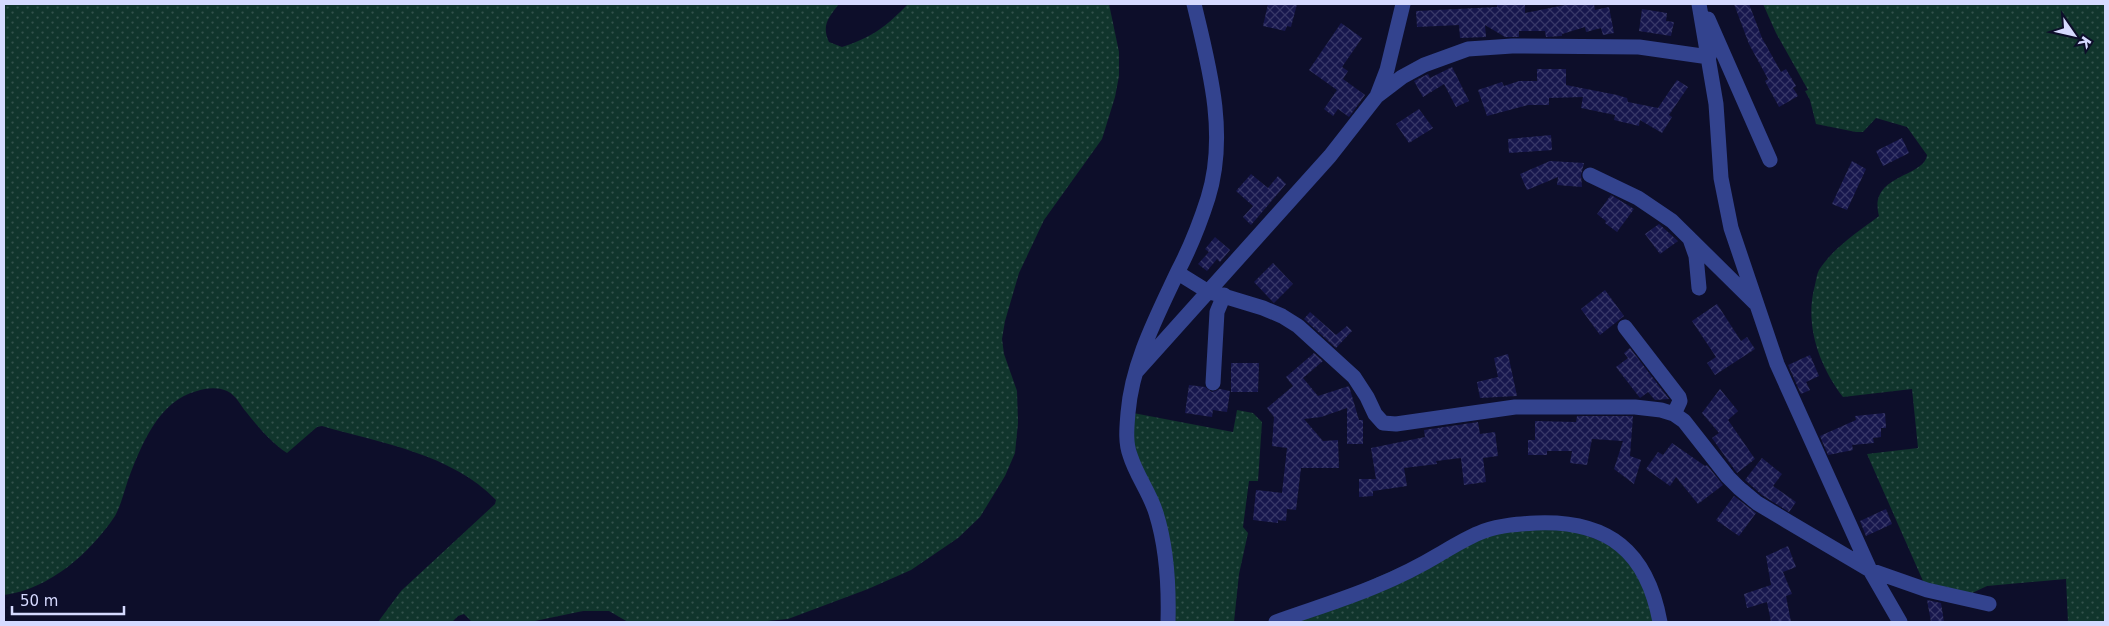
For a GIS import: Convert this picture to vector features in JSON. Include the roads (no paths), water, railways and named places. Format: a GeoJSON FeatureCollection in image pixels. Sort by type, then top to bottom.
{"type":"FeatureCollection","features":[{"type":"Feature","properties":{"kind":"street"},"geometry":{"type":"LineString","coordinates":[[1168,622],[1163,539],[1156,511],[1129,454],[1127,439],[1128,412],[1136,372],[1162,302],[1193,240],[1209,196],[1216,159],[1214,95],[1194,4]]}},
{"type":"Feature","properties":{"kind":"street"},"geometry":{"type":"LineString","coordinates":[[1378,96],[1387,70],[1403,4]]}},
{"type":"Feature","properties":{"kind":"street"},"geometry":{"type":"LineString","coordinates":[[1700,4],[1716,104],[1721,178],[1731,228],[1777,364],[1870,570],[1900,622]]}},
{"type":"Feature","properties":{"kind":"street"},"geometry":{"type":"LineString","coordinates":[[1700,4],[1770,160]]}},
{"type":"Feature","properties":{"kind":"street"},"geometry":{"type":"LineString","coordinates":[[1136,372],[1330,156],[1378,96],[1402,77],[1424,65],[1468,49],[1512,46],[1639,47],[1709,57]]}},
{"type":"Feature","properties":{"kind":"street"},"geometry":{"type":"LineString","coordinates":[[1590,175],[1621,189],[1656,209],[1690,238],[1758,305]]}},
{"type":"Feature","properties":{"kind":"street"},"geometry":{"type":"LineString","coordinates":[[1690,238],[1696,256],[1699,288]]}},
{"type":"Feature","properties":{"kind":"street"},"geometry":{"type":"LineString","coordinates":[[1178,272],[1207,291],[1263,308],[1282,316],[1298,326],[1354,377],[1375,414],[1383,423],[1396,424],[1515,407],[1635,407],[1661,410],[1674,414],[1684,421],[1728,477],[1757,502],[1870,570],[1927,590],[1989,604]]}},
{"type":"Feature","properties":{"kind":"street"},"geometry":{"type":"LineString","coordinates":[[1213,383],[1218,312],[1224,295]]}},
{"type":"Feature","properties":{"kind":"street"},"geometry":{"type":"LineString","coordinates":[[1625,327],[1679,397],[1679,403],[1674,414]]}},
{"type":"Feature","properties":{"kind":"street"},"geometry":{"type":"LineString","coordinates":[[1276,622],[1376,586],[1441,554],[1460,541],[1484,531],[1523,523],[1553,522],[1593,530],[1619,543],[1630,553],[1648,579],[1660,622]]}}]}
